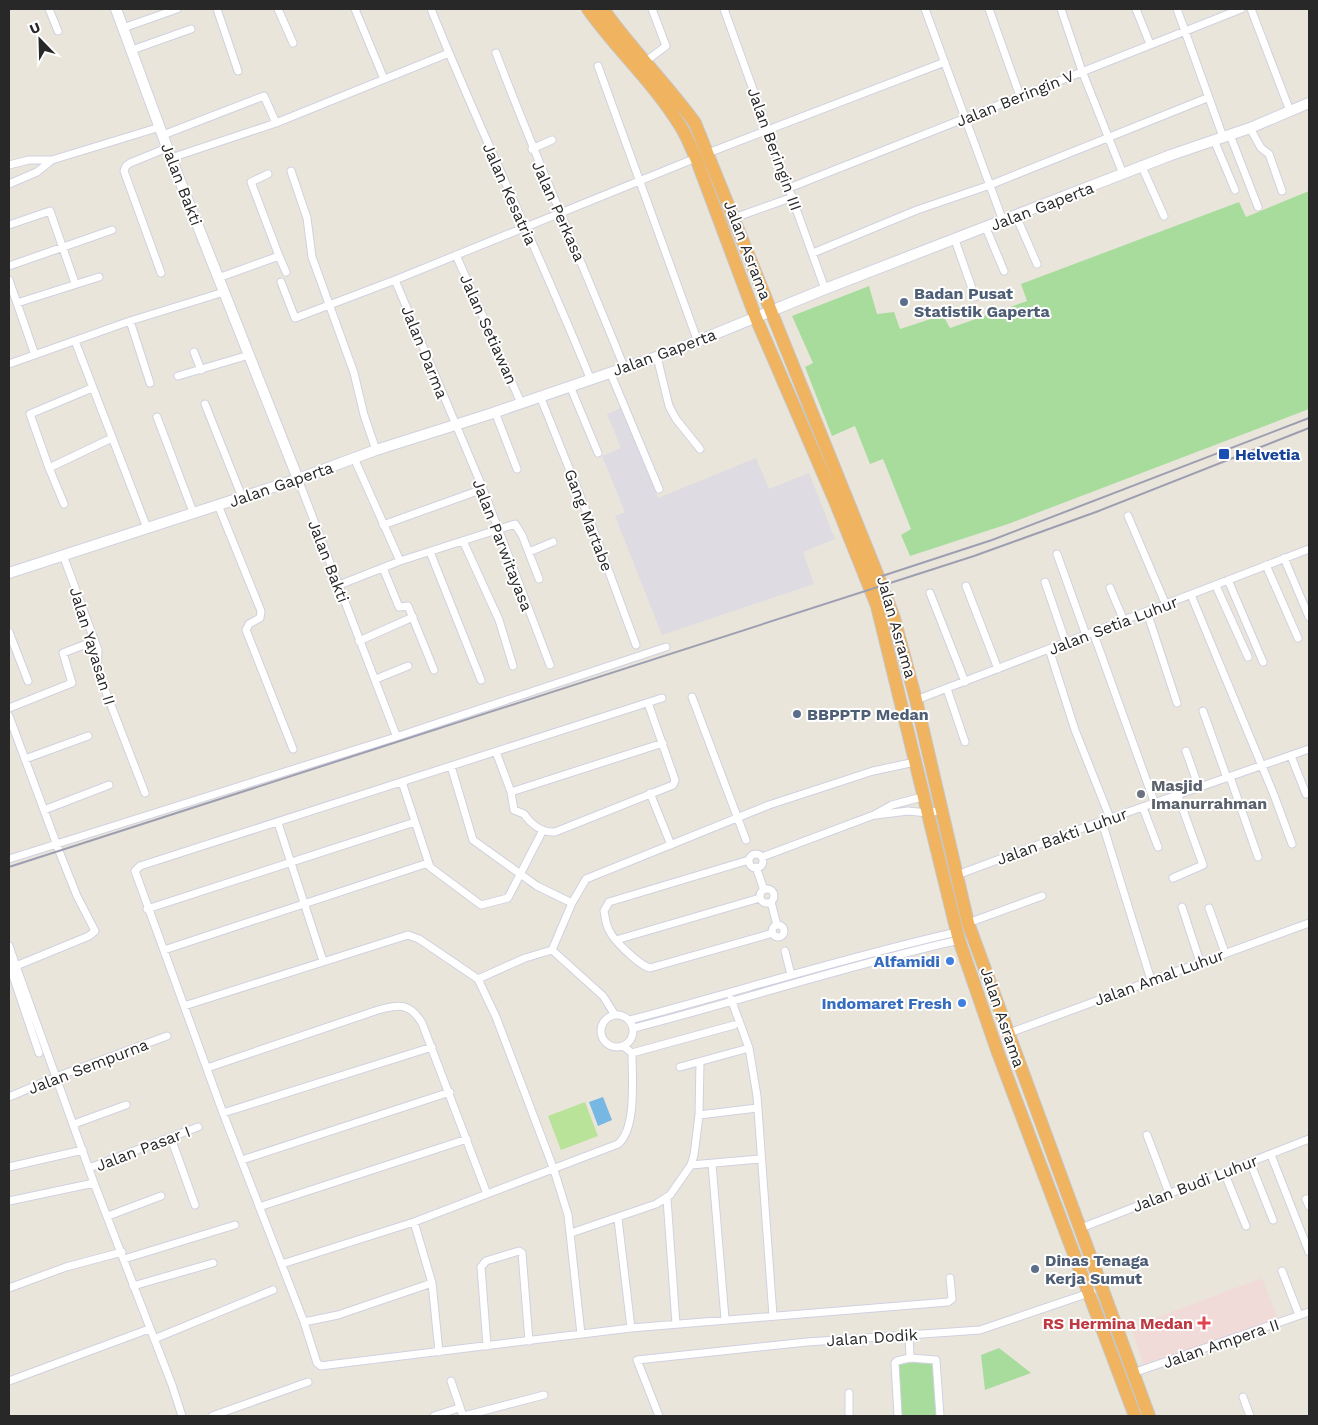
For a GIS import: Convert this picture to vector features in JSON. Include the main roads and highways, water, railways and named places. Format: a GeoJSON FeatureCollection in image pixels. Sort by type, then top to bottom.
{"type":"FeatureCollection","features":[{"type":"Feature","properties":{"kind":"highway","name":"Jalan Asrama"},"geometry":{"type":"LineString","coordinates":[[588,9],[609,39],[673,114],[702,155],[734,218],[770,312],[882,586],[894,618],[916,700],[968,922],[1149,1416]]}},
{"type":"Feature","properties":{"kind":"highway","name":"Jalan Asrama"},"geometry":{"type":"LineString","coordinates":[[603,9],[619,32],[675,95],[695,123],[702,155],[756,318],[835,501],[876,606],[891,656],[909,763],[928,813],[958,936],[997,1050],[1135,1416]]}},
{"type":"Feature","properties":{"kind":"water"},"geometry":{"type":"Polygon","coordinates":[[[603,1097],[612,1120],[598,1126],[589,1102],[603,1097]]]}},
{"type":"Feature","properties":{"kind":"railway"},"geometry":{"type":"LineString","coordinates":[[879,577],[992,540],[1309,418]]}},
{"type":"Feature","properties":{"kind":"railway"},"geometry":{"type":"LineString","coordinates":[[9,867],[974,556],[1096,512],[1309,428]]}},
{"type":"Feature","properties":{"kind":"place","name":"Badan Pusat Statistik Gaperta"},"geometry":{"type":"Point","coordinates":[904,302]}},
{"type":"Feature","properties":{"kind":"place","name":"Helvetia"},"geometry":{"type":"Point","coordinates":[1224,454]}},
{"type":"Feature","properties":{"kind":"place","name":"BBPPTP Medan"},"geometry":{"type":"Point","coordinates":[797,714]}},
{"type":"Feature","properties":{"kind":"place","name":"Masjid Imanurrahman"},"geometry":{"type":"Point","coordinates":[1141,794]}},
{"type":"Feature","properties":{"kind":"place","name":"Alfamidi"},"geometry":{"type":"Point","coordinates":[950,961]}},
{"type":"Feature","properties":{"kind":"place","name":"Indomaret Fresh"},"geometry":{"type":"Point","coordinates":[962,1003]}},
{"type":"Feature","properties":{"kind":"place","name":"Dinas Tenaga Kerja Sumut"},"geometry":{"type":"Point","coordinates":[1035,1269]}},
{"type":"Feature","properties":{"kind":"place","name":"RS Hermina Medan"},"geometry":{"type":"Point","coordinates":[1204,1323]}}]}
